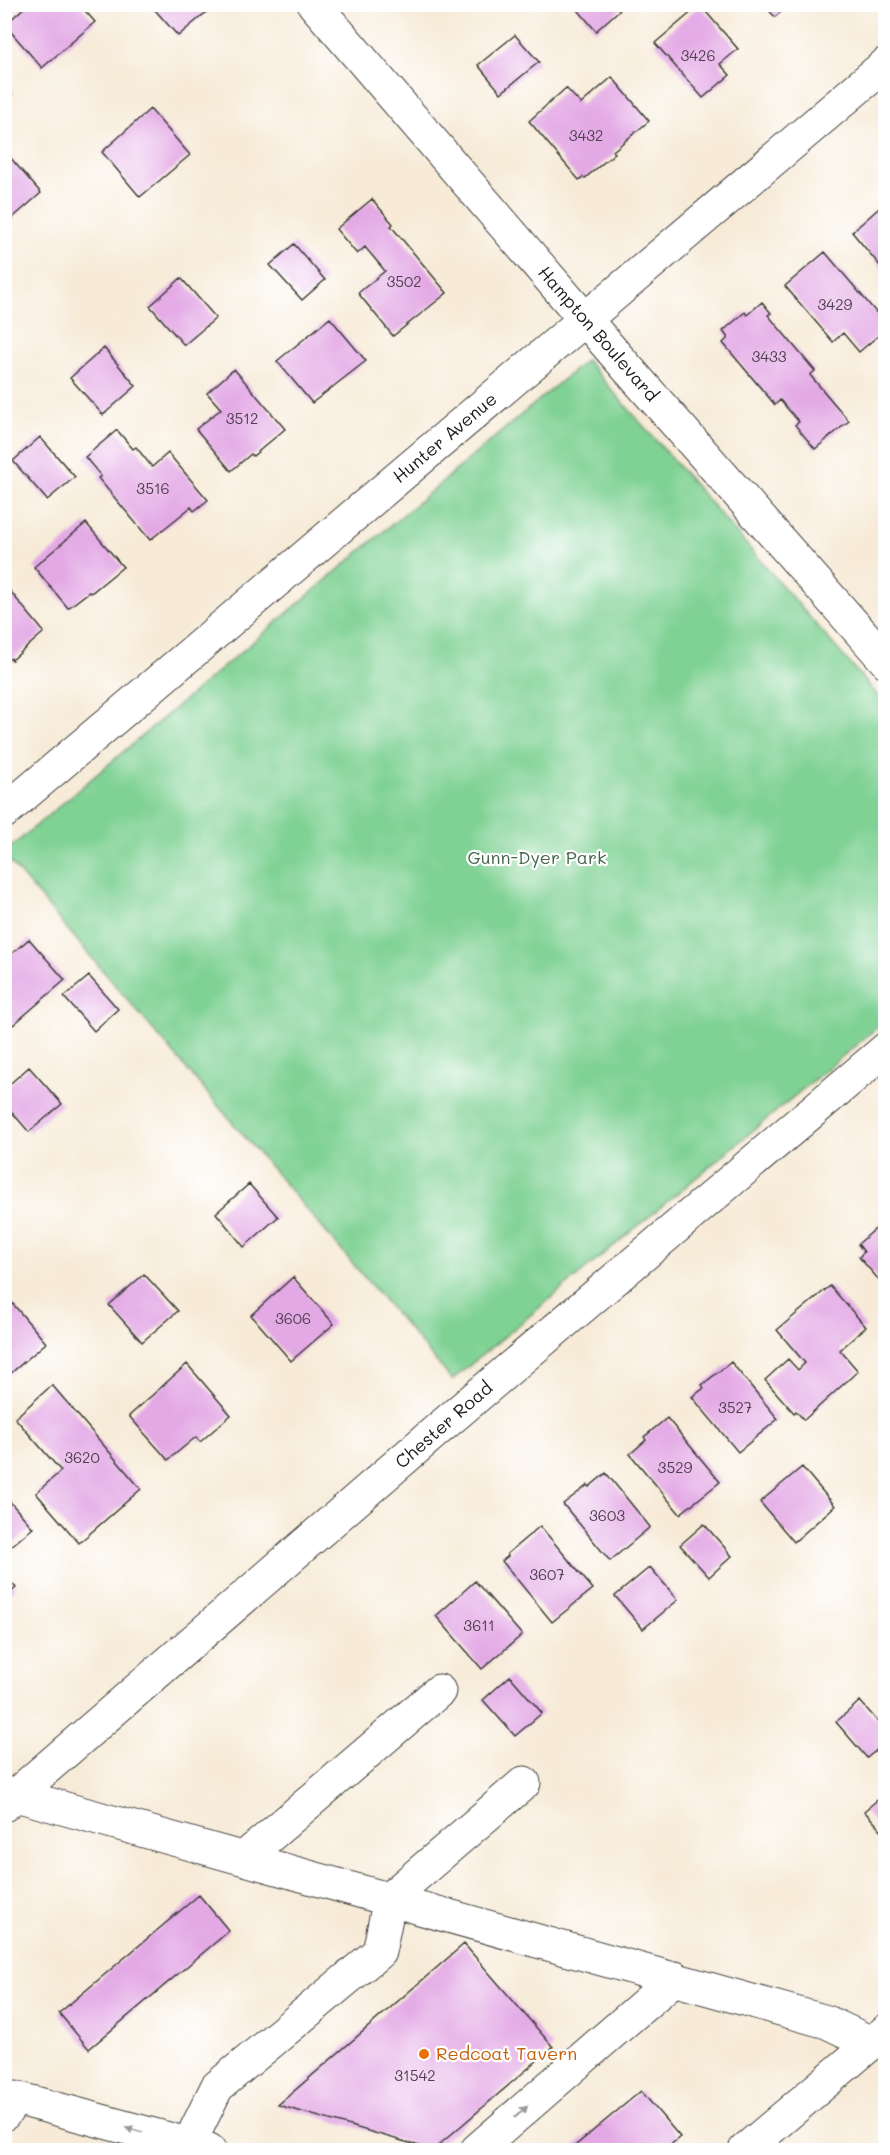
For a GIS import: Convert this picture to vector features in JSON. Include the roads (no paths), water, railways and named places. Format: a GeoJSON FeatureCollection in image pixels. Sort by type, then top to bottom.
{"type":"FeatureCollection","features":[{"type":"Feature","properties":{"kind":"street","name":"Hampton Boulevard"},"geometry":{"type":"LineString","coordinates":[[314,4],[585,319],[885,661]]}},
{"type":"Feature","properties":{"kind":"street","name":"Hunter Avenue"},"geometry":{"type":"LineString","coordinates":[[4,813],[885,64]]}},
{"type":"Feature","properties":{"kind":"street","name":"Chester Road"},"geometry":{"type":"LineString","coordinates":[[10,1800],[427,1439],[885,1048]]}},
{"type":"Feature","properties":{"kind":"street"},"geometry":{"type":"LineString","coordinates":[[244,1858],[439,1691]]}},
{"type":"Feature","properties":{"kind":"street"},"geometry":{"type":"LineString","coordinates":[[4,2114],[16,2098],[200,2147],[217,2087],[379,1952],[390,1898],[524,1783]]}},
{"type":"Feature","properties":{"kind":"street"},"geometry":{"type":"LineString","coordinates":[[10,1800],[244,1858],[878,2037]]}},
{"type":"Feature","properties":{"kind":"street"},"geometry":{"type":"LineString","coordinates":[[477,2151],[675,1978]]}},
{"type":"Feature","properties":{"kind":"street"},"geometry":{"type":"LineString","coordinates":[[745,2151],[878,2037]]}},
{"type":"Feature","properties":{"kind":"place","name":"Redcoat Tavern"},"geometry":{"type":"Point","coordinates":[424,2054]}},
{"type":"Feature","properties":{"kind":"park label","name":"Gunn-Dyer Park"},"geometry":{"type":"Point","coordinates":[537,858]}}]}
